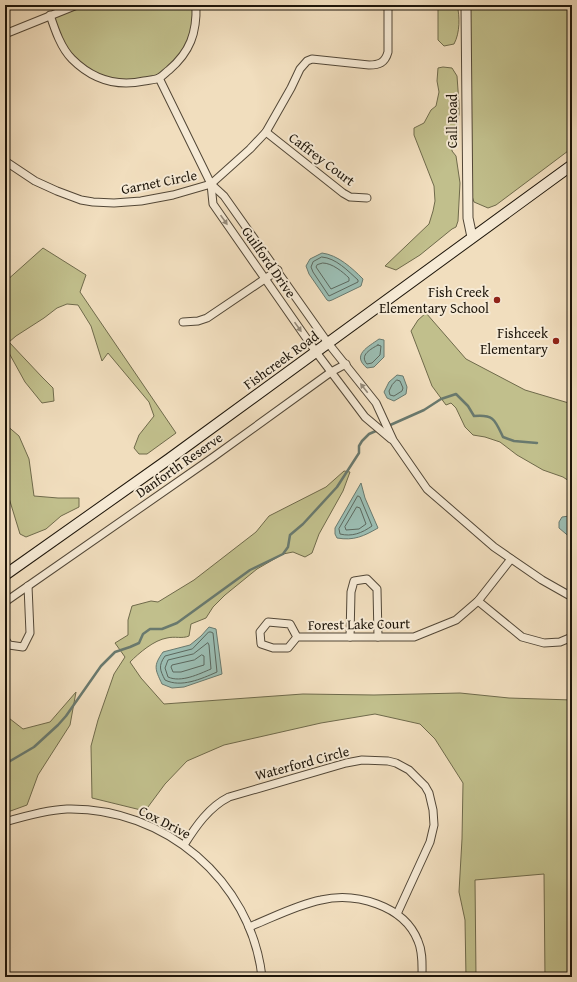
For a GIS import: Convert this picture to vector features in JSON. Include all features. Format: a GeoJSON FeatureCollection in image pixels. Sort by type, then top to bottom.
{"type":"FeatureCollection","features":[{"type":"Feature","properties":{"kind":"main road","name":"Fishcreek Road"},"geometry":{"type":"LineString","coordinates":[[5,575],[160,466],[572,165]]}},
{"type":"Feature","properties":{"kind":"street"},"geometry":{"type":"LineString","coordinates":[[5,34],[77,5]]}},
{"type":"Feature","properties":{"kind":"street"},"geometry":{"type":"LineString","coordinates":[[50,15],[57,35],[70,58],[83,69],[98,78],[116,83],[134,84],[159,78],[178,62],[191,42],[195,26],[196,5]]}},
{"type":"Feature","properties":{"kind":"street","name":"Garnet Circle"},"geometry":{"type":"LineString","coordinates":[[5,161],[35,181],[56,192],[81,200],[93,202],[114,203],[141,201],[211,184],[250,150],[266,132],[300,69],[307,60],[312,59],[378,66],[387,58],[388,5]]}},
{"type":"Feature","properties":{"kind":"street","name":"Call Road"},"geometry":{"type":"LineString","coordinates":[[466,5],[468,218],[472,237]]}},
{"type":"Feature","properties":{"kind":"street","name":"Guilford Drive"},"geometry":{"type":"LineString","coordinates":[[159,78],[211,184],[224,196],[278,270],[328,343],[376,403],[387,433]]}},
{"type":"Feature","properties":{"kind":"street","name":"Caffrey Court"},"geometry":{"type":"LineString","coordinates":[[266,132],[343,193],[350,197],[367,198]]}},
{"type":"Feature","properties":{"kind":"street","name":"Guilford Drive"},"geometry":{"type":"LineString","coordinates":[[211,184],[212,204],[316,352],[365,416],[387,433],[393,440],[427,489],[494,547],[542,580],[572,597]]}},
{"type":"Feature","properties":{"kind":"street"},"geometry":{"type":"LineString","coordinates":[[184,322],[198,321],[207,318],[278,270]]}},
{"type":"Feature","properties":{"kind":"street","name":"Danforth Reserve"},"geometry":{"type":"LineString","coordinates":[[5,602],[212,458],[331,372],[346,364]]}},
{"type":"Feature","properties":{"kind":"street","name":"Forest Lake Court"},"geometry":{"type":"LineString","coordinates":[[297,637],[414,637],[456,620],[478,601],[511,559]]}},
{"type":"Feature","properties":{"kind":"street"},"geometry":{"type":"LineString","coordinates":[[350,637],[351,592],[354,581],[367,579],[377,589],[378,637]]}},
{"type":"Feature","properties":{"kind":"street"},"geometry":{"type":"LineString","coordinates":[[5,639],[9,645],[23,647],[30,633],[28,586]]}},
{"type":"Feature","properties":{"kind":"street"},"geometry":{"type":"LineString","coordinates":[[478,601],[522,637],[544,643],[560,642],[572,637]]}},
{"type":"Feature","properties":{"kind":"street","name":"Forest Lake Court"},"geometry":{"type":"LineString","coordinates":[[268,622],[290,624],[297,637],[288,648],[273,648],[261,644],[260,632],[268,622]]}},
{"type":"Feature","properties":{"kind":"street","name":"Waterford Circle"},"geometry":{"type":"LineString","coordinates":[[184,845],[197,825],[215,806],[229,797],[346,763],[371,760],[396,763],[409,770],[424,786],[432,802],[434,818],[430,842],[397,914]]}},
{"type":"Feature","properties":{"kind":"street","name":"Cox Drive"},"geometry":{"type":"LineString","coordinates":[[5,822],[57,810],[99,811],[131,818],[151,826],[184,845],[205,862],[219,877],[242,911],[257,949],[262,977]]}},
{"type":"Feature","properties":{"kind":"street"},"geometry":{"type":"LineString","coordinates":[[249,927],[304,905],[330,898],[350,898],[362,900],[388,909],[406,921],[412,929],[421,949],[422,977]]}},
{"type":"Feature","properties":{"kind":"shaded area"},"geometry":{"type":"Polygon","coordinates":[[[77,5],[196,5],[191,42],[159,78],[134,84],[100,79],[70,58],[50,15],[77,5]]]}},
{"type":"Feature","properties":{"kind":"shaded area"},"geometry":{"type":"Polygon","coordinates":[[[438,5],[457,5],[459,24],[454,44],[444,46],[438,40],[438,5]]]}},
{"type":"Feature","properties":{"kind":"shaded area"},"geometry":{"type":"Polygon","coordinates":[[[470,5],[572,5],[572,148],[496,205],[488,208],[474,202],[470,190],[470,5]]]}},
{"type":"Feature","properties":{"kind":"shaded area"},"geometry":{"type":"Polygon","coordinates":[[[438,68],[452,68],[457,76],[459,114],[457,124],[453,130],[454,138],[452,151],[456,156],[460,183],[458,221],[456,227],[420,255],[396,270],[385,266],[429,224],[433,211],[435,201],[434,186],[414,135],[414,128],[424,123],[431,110],[436,106],[439,92],[437,81],[438,68]]]}},
{"type":"Feature","properties":{"kind":"shaded area"},"geometry":{"type":"Polygon","coordinates":[[[43,248],[86,275],[80,292],[176,433],[147,454],[139,454],[134,448],[139,435],[154,416],[149,402],[108,353],[102,361],[91,326],[78,305],[67,304],[57,308],[9,342],[53,388],[54,401],[42,403],[25,382],[9,353],[5,349],[5,282],[43,248]]]}},
{"type":"Feature","properties":{"kind":"shaded area"},"geometry":{"type":"Polygon","coordinates":[[[426,313],[466,359],[525,390],[572,404],[572,483],[563,477],[543,470],[517,455],[500,442],[473,435],[465,427],[456,408],[451,403],[446,405],[432,386],[411,331],[418,320],[426,313]]]}},
{"type":"Feature","properties":{"kind":"shaded area"},"geometry":{"type":"Polygon","coordinates":[[[5,424],[19,436],[29,459],[34,496],[79,498],[79,507],[61,516],[46,529],[26,537],[20,534],[5,485],[5,424]]]}},
{"type":"Feature","properties":{"kind":"shaded area"},"geometry":{"type":"Polygon","coordinates":[[[344,471],[350,472],[343,491],[319,534],[312,553],[305,557],[293,552],[283,554],[257,569],[225,595],[213,607],[206,618],[191,624],[189,636],[170,637],[157,641],[142,651],[130,662],[141,678],[164,704],[303,694],[374,695],[460,693],[509,698],[572,700],[572,977],[545,977],[544,874],[475,880],[476,977],[466,977],[465,920],[459,892],[463,783],[435,739],[420,724],[375,714],[321,723],[224,745],[187,761],[165,784],[145,811],[92,798],[91,746],[98,720],[114,674],[125,657],[115,643],[128,635],[128,620],[132,606],[151,601],[158,602],[194,580],[256,532],[269,516],[326,487],[344,471]]]}},
{"type":"Feature","properties":{"kind":"shaded area"},"geometry":{"type":"Polygon","coordinates":[[[76,692],[70,725],[38,775],[27,805],[5,813],[5,715],[23,729],[50,722],[76,692]]]}},
{"type":"Feature","properties":{"kind":"water"},"geometry":{"type":"Polygon","coordinates":[[[322,253],[334,256],[349,266],[363,279],[361,286],[332,300],[327,300],[309,274],[306,266],[310,259],[322,253]]]}},
{"type":"Feature","properties":{"kind":"water"},"geometry":{"type":"Polygon","coordinates":[[[379,339],[384,340],[384,357],[374,367],[367,368],[362,363],[361,355],[366,348],[379,339]]]}},
{"type":"Feature","properties":{"kind":"water"},"geometry":{"type":"Polygon","coordinates":[[[397,375],[403,376],[407,387],[406,394],[394,401],[387,398],[384,392],[389,382],[397,375]]]}},
{"type":"Feature","properties":{"kind":"water"},"geometry":{"type":"Polygon","coordinates":[[[361,483],[365,498],[378,528],[359,537],[349,539],[337,538],[335,528],[361,483]]]}},
{"type":"Feature","properties":{"kind":"water"},"geometry":{"type":"Polygon","coordinates":[[[572,516],[572,539],[559,528],[559,522],[562,517],[572,516]]]}},
{"type":"Feature","properties":{"kind":"water"},"geometry":{"type":"Polygon","coordinates":[[[209,627],[216,629],[222,674],[184,687],[172,688],[162,684],[158,675],[156,664],[163,652],[190,645],[209,627]]]}},
{"type":"Feature","properties":{"kind":"waterway"},"geometry":{"type":"LineString","coordinates":[[388,426],[424,410],[441,399],[456,394],[468,406],[474,416],[486,416],[493,419],[503,437],[514,441],[537,443]]}},
{"type":"Feature","properties":{"kind":"waterway"},"geometry":{"type":"LineString","coordinates":[[5,764],[34,747],[58,725],[101,666],[115,652],[139,643],[143,634],[150,629],[162,629],[177,623],[250,570],[283,554],[288,547],[290,535],[303,524],[337,487],[359,453],[359,446],[362,441],[369,434],[378,430]]}},
{"type":"Feature","properties":{"kind":"place","name":"Fish Creek Elementary School"},"geometry":{"type":"Point","coordinates":[497,300]}},
{"type":"Feature","properties":{"kind":"place","name":"Fishceek Elementary"},"geometry":{"type":"Point","coordinates":[556,341]}}]}
